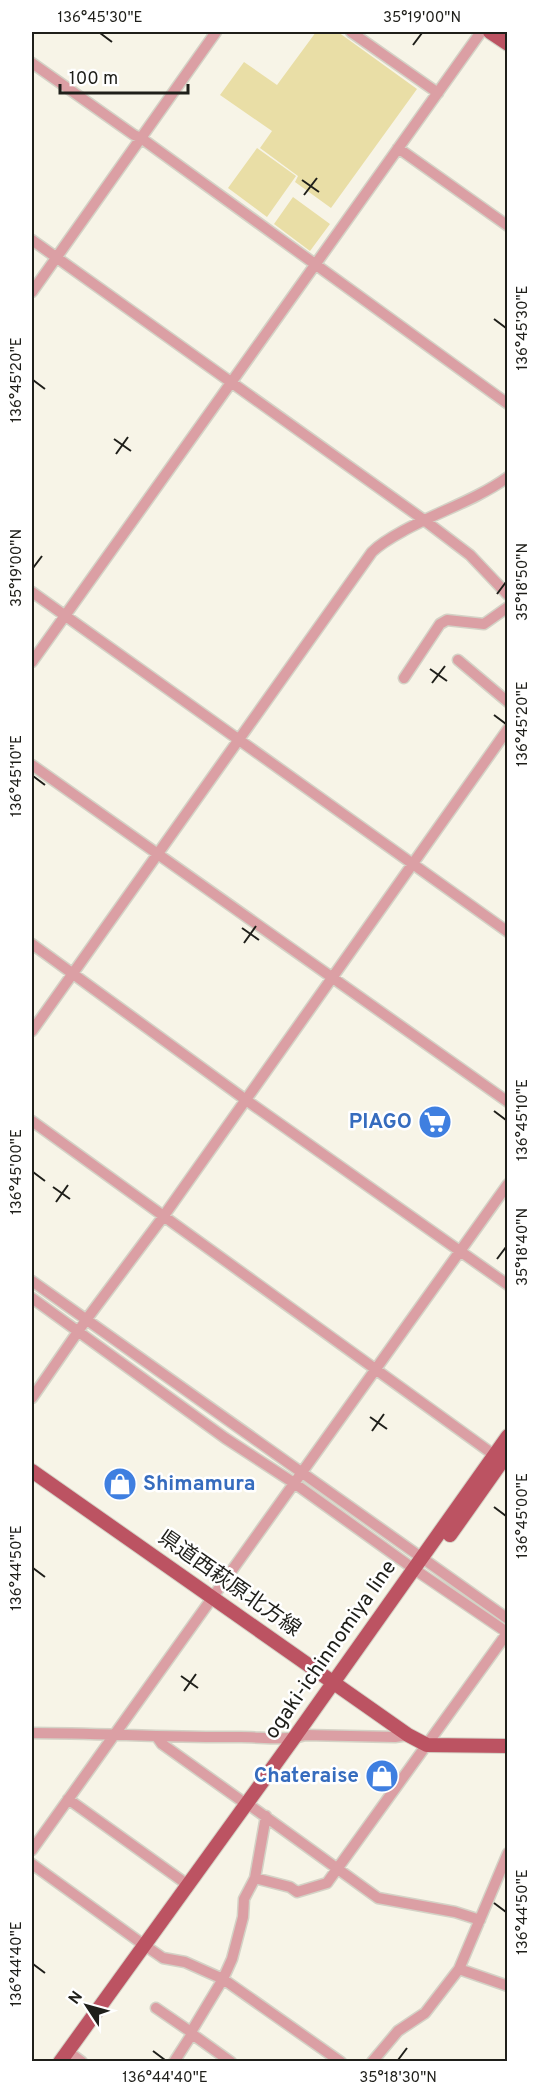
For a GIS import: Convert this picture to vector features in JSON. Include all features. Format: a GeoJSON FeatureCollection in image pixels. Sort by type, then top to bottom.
{"type":"FeatureCollection","features":[{"type":"Feature","properties":{"kind":"main road"},"geometry":{"type":"LineString","coordinates":[[490,32],[507,44]]}},
{"type":"Feature","properties":{"kind":"main road","name":"ogaki-ichinnomiya line"},"geometry":{"type":"LineString","coordinates":[[76,2060],[188,1885],[300,1737],[502,1459],[507,1436]]}},
{"type":"Feature","properties":{"kind":"main road","name":"県道西萩原北方線"},"geometry":{"type":"LineString","coordinates":[[32,1472],[408,1735],[427,1745],[507,1746]]}},
{"type":"Feature","properties":{"kind":"main road","name":"ogaki-ichinnomiya line"},"geometry":{"type":"LineString","coordinates":[[60,2061],[147,1947],[249,1805]]}},
{"type":"Feature","properties":{"kind":"street"},"geometry":{"type":"LineString","coordinates":[[32,292],[216,32]]}},
{"type":"Feature","properties":{"kind":"street"},"geometry":{"type":"LineString","coordinates":[[351,32],[438,93]]}},
{"type":"Feature","properties":{"kind":"street"},"geometry":{"type":"LineString","coordinates":[[32,662],[481,32]]}},
{"type":"Feature","properties":{"kind":"street"},"geometry":{"type":"LineString","coordinates":[[32,63],[141,138],[507,404]]}},
{"type":"Feature","properties":{"kind":"street"},"geometry":{"type":"LineString","coordinates":[[398,148],[507,226]]}},
{"type":"Feature","properties":{"kind":"street"},"geometry":{"type":"LineString","coordinates":[[32,240],[424,520],[470,555],[507,595]]}},
{"type":"Feature","properties":{"kind":"street"},"geometry":{"type":"LineString","coordinates":[[32,1031],[372,552],[380,544],[424,520],[479,495],[507,477]]}},
{"type":"Feature","properties":{"kind":"street"},"geometry":{"type":"LineString","coordinates":[[32,592],[507,932]]}},
{"type":"Feature","properties":{"kind":"street"},"geometry":{"type":"LineString","coordinates":[[404,678],[440,624],[447,620],[484,624],[507,607]]}},
{"type":"Feature","properties":{"kind":"street"},"geometry":{"type":"LineString","coordinates":[[458,660],[507,702]]}},
{"type":"Feature","properties":{"kind":"street"},"geometry":{"type":"LineString","coordinates":[[32,1398],[86,1320],[163,1217],[507,729]]}},
{"type":"Feature","properties":{"kind":"street"},"geometry":{"type":"LineString","coordinates":[[32,765],[507,1102]]}},
{"type":"Feature","properties":{"kind":"street"},"geometry":{"type":"LineString","coordinates":[[32,944],[246,1100],[507,1285]]}},
{"type":"Feature","properties":{"kind":"street"},"geometry":{"type":"LineString","coordinates":[[32,1121],[502,1459]]}},
{"type":"Feature","properties":{"kind":"street"},"geometry":{"type":"LineString","coordinates":[[32,1850],[507,1184]]}},
{"type":"Feature","properties":{"kind":"street"},"geometry":{"type":"LineString","coordinates":[[32,1281],[301,1473],[507,1633],[327,1883],[297,1892],[290,1887],[255,1878]]}},
{"type":"Feature","properties":{"kind":"street"},"geometry":{"type":"LineString","coordinates":[[32,1298],[225,1438],[422,1567],[507,1619]]}},
{"type":"Feature","properties":{"kind":"street"},"geometry":{"type":"LineString","coordinates":[[32,1733],[157,1737],[395,1737],[408,1735]]}},
{"type":"Feature","properties":{"kind":"street"},"geometry":{"type":"LineString","coordinates":[[157,1737],[162,1744],[378,1898],[455,1912],[480,1920]]}},
{"type":"Feature","properties":{"kind":"street"},"geometry":{"type":"LineString","coordinates":[[68,1799],[188,1885]]}},
{"type":"Feature","properties":{"kind":"street"},"geometry":{"type":"LineString","coordinates":[[174,2061],[223,1979],[239,1935],[244,1899],[255,1878],[266,1816]]}},
{"type":"Feature","properties":{"kind":"street"},"geometry":{"type":"LineString","coordinates":[[376,2060],[398,2031],[425,2013],[459,1969],[507,1853]]}},
{"type":"Feature","properties":{"kind":"street"},"geometry":{"type":"LineString","coordinates":[[32,1864],[164,1958],[185,1962],[223,1979],[341,2061]]}},
{"type":"Feature","properties":{"kind":"street"},"geometry":{"type":"LineString","coordinates":[[459,1969],[507,1986]]}},
{"type":"Feature","properties":{"kind":"street"},"geometry":{"type":"LineString","coordinates":[[156,2008],[231,2061]]}},
{"type":"Feature","properties":{"kind":"shaded area"},"geometry":{"type":"Polygon","coordinates":[[[316,32],[338,32],[417,89],[331,208],[295,182],[298,176],[260,148],[272,131],[220,95],[244,62],[277,85],[316,32]]]}},
{"type":"Feature","properties":{"kind":"shaded area"},"geometry":{"type":"Polygon","coordinates":[[[257,148],[296,176],[267,217],[228,188],[257,148]]]}},
{"type":"Feature","properties":{"kind":"shaded area"},"geometry":{"type":"Polygon","coordinates":[[[293,197],[330,224],[310,251],[274,224],[293,197]]]}},
{"type":"Feature","properties":{"kind":"place","name":"PIAGO"},"geometry":{"type":"Point","coordinates":[435,1122]}},
{"type":"Feature","properties":{"kind":"place","name":"Shimamura"},"geometry":{"type":"Point","coordinates":[120,1484]}},
{"type":"Feature","properties":{"kind":"place","name":"Chateraise"},"geometry":{"type":"Point","coordinates":[382,1776]}}]}
